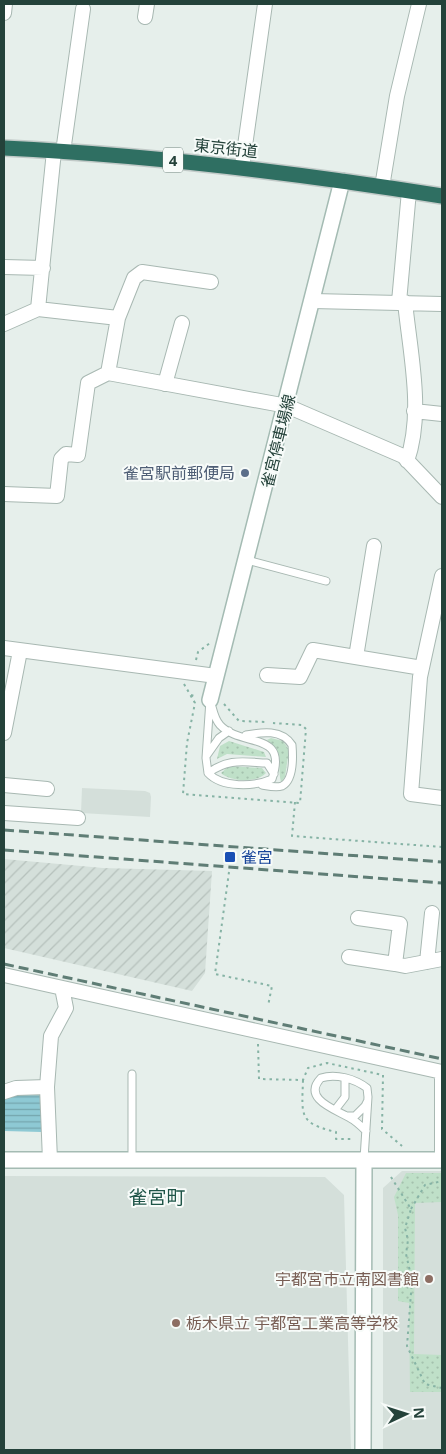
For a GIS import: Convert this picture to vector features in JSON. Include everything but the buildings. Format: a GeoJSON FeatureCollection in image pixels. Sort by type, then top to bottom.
{"type":"FeatureCollection","features":[{"type":"Feature","properties":{"kind":"highway","name":"東京街道"},"geometry":{"type":"LineString","coordinates":[[4,148],[242,167],[442,196]]}},
{"type":"Feature","properties":{"kind":"street"},"geometry":{"type":"LineString","coordinates":[[4,13],[5,4]]}},
{"type":"Feature","properties":{"kind":"street"},"geometry":{"type":"LineString","coordinates":[[242,167],[265,4]]}},
{"type":"Feature","properties":{"kind":"street"},"geometry":{"type":"LineString","coordinates":[[382,187],[397,96],[419,4]]}},
{"type":"Feature","properties":{"kind":"street"},"geometry":{"type":"LineString","coordinates":[[38,309],[59,151],[83,9]]}},
{"type":"Feature","properties":{"kind":"street","name":"雀宮停車場線"},"geometry":{"type":"LineString","coordinates":[[210,700],[287,406],[342,181]]}},
{"type":"Feature","properties":{"kind":"street"},"geometry":{"type":"LineString","coordinates":[[407,461],[414,442],[414,389],[402,302],[409,191]]}},
{"type":"Feature","properties":{"kind":"street"},"geometry":{"type":"LineString","coordinates":[[4,267],[43,268]]}},
{"type":"Feature","properties":{"kind":"street"},"geometry":{"type":"LineString","coordinates":[[108,373],[118,318],[134,278],[142,272],[211,282]]}},
{"type":"Feature","properties":{"kind":"street"},"geometry":{"type":"LineString","coordinates":[[313,301],[442,304]]}},
{"type":"Feature","properties":{"kind":"street"},"geometry":{"type":"LineString","coordinates":[[4,324],[38,309],[118,318]]}},
{"type":"Feature","properties":{"kind":"street"},"geometry":{"type":"LineString","coordinates":[[165,384],[182,323]]}},
{"type":"Feature","properties":{"kind":"street"},"geometry":{"type":"LineString","coordinates":[[4,494],[57,496],[61,459],[66,454],[78,455],[88,383],[108,373],[287,406],[402,456],[442,497]]}},
{"type":"Feature","properties":{"kind":"street"},"geometry":{"type":"LineString","coordinates":[[414,411],[442,414]]}},
{"type":"Feature","properties":{"kind":"street"},"geometry":{"type":"LineString","coordinates":[[356,657],[374,546]]}},
{"type":"Feature","properties":{"kind":"street"},"geometry":{"type":"LineString","coordinates":[[442,576],[422,668],[410,794],[442,798]]}},
{"type":"Feature","properties":{"kind":"street"},"geometry":{"type":"LineString","coordinates":[[4,648],[216,676]]}},
{"type":"Feature","properties":{"kind":"street"},"geometry":{"type":"LineString","coordinates":[[4,733],[20,650]]}},
{"type":"Feature","properties":{"kind":"street"},"geometry":{"type":"LineString","coordinates":[[267,675],[300,677],[313,650],[422,668]]}},
{"type":"Feature","properties":{"kind":"street"},"geometry":{"type":"LineString","coordinates":[[4,785],[47,789]]}},
{"type":"Feature","properties":{"kind":"street"},"geometry":{"type":"LineString","coordinates":[[4,813],[78,818]]}},
{"type":"Feature","properties":{"kind":"street"},"geometry":{"type":"LineString","coordinates":[[427,962],[432,913]]}},
{"type":"Feature","properties":{"kind":"street"},"geometry":{"type":"LineString","coordinates":[[358,918],[400,924],[395,964]]}},
{"type":"Feature","properties":{"kind":"street"},"geometry":{"type":"LineString","coordinates":[[349,957],[405,966],[442,959]]}},
{"type":"Feature","properties":{"kind":"street"},"geometry":{"type":"LineString","coordinates":[[4,975],[442,1072],[442,1153]]}},
{"type":"Feature","properties":{"kind":"street"},"geometry":{"type":"LineString","coordinates":[[50,1160],[47,1087],[51,1036],[66,1008],[62,988]]}},
{"type":"Feature","properties":{"kind":"street"},"geometry":{"type":"LineString","coordinates":[[4,1092],[16,1088],[47,1087]]}},
{"type":"Feature","properties":{"kind":"street"},"geometry":{"type":"LineString","coordinates":[[363,1450],[364,1159]]}},
{"type":"Feature","properties":{"kind":"street"},"geometry":{"type":"LineString","coordinates":[[4,1160],[442,1160]]}},
{"type":"Feature","properties":{"kind":"lane"},"geometry":{"type":"LineString","coordinates":[[247,560],[326,581]]}},
{"type":"Feature","properties":{"kind":"lane"},"geometry":{"type":"LineString","coordinates":[[210,700],[220,725],[229,731],[271,748],[276,754],[272,780],[259,785]]}},
{"type":"Feature","properties":{"kind":"lane"},"geometry":{"type":"LineString","coordinates":[[210,700],[206,758],[208,773],[220,782],[280,787],[286,783],[291,770],[292,746],[286,738],[274,733],[243,736]]}},
{"type":"Feature","properties":{"kind":"lane"},"geometry":{"type":"LineString","coordinates":[[206,758],[219,738],[229,731]]}},
{"type":"Feature","properties":{"kind":"lane"},"geometry":{"type":"LineString","coordinates":[[208,773],[220,764],[229,761],[267,763],[274,774]]}},
{"type":"Feature","properties":{"kind":"lane"},"geometry":{"type":"LineString","coordinates":[[132,1074],[132,1159]]}},
{"type":"Feature","properties":{"kind":"lane"},"geometry":{"type":"LineString","coordinates":[[364,1159],[366,1131],[368,1097],[367,1088],[360,1083],[345,1078],[326,1076],[318,1081],[316,1088],[317,1097],[321,1103],[346,1116],[366,1131]]}},
{"type":"Feature","properties":{"kind":"lane"},"geometry":{"type":"LineString","coordinates":[[335,1110],[345,1097],[345,1078]]}},
{"type":"Feature","properties":{"kind":"lane"},"geometry":{"type":"LineString","coordinates":[[346,1116],[355,1116],[366,1106],[368,1097]]}},
{"type":"Feature","properties":{"kind":"path"},"geometry":{"type":"LineString","coordinates":[[191,695],[226,704],[239,721],[302,725]]}},
{"type":"Feature","properties":{"kind":"path"},"geometry":{"type":"LineString","coordinates":[[295,802],[292,836],[442,848]]}},
{"type":"Feature","properties":{"kind":"path"},"geometry":{"type":"LineString","coordinates":[[229,872],[214,974],[272,986],[268,1006]]}},
{"type":"Feature","properties":{"kind":"path"},"geometry":{"type":"LineString","coordinates":[[303,1080],[302,1106],[304,1115],[310,1124],[336,1132],[336,1139],[352,1139]]}},
{"type":"Feature","properties":{"kind":"path"},"geometry":{"type":"LineString","coordinates":[[391,1177],[411,1209]]}},
{"type":"Feature","properties":{"kind":"path"},"geometry":{"type":"LineString","coordinates":[[442,1181],[426,1185],[411,1209],[406,1228],[408,1240],[406,1254],[412,1280],[407,1346],[425,1384],[442,1388]]}},
{"type":"Feature","properties":{"kind":"shaded area"},"geometry":{"type":"Polygon","coordinates":[[[82,788],[145,791],[150,793],[150,817],[81,813],[82,788]]]}},
{"type":"Feature","properties":{"kind":"shaded area"},"geometry":{"type":"Polygon","coordinates":[[[4,859],[103,868],[212,871],[205,973],[192,991],[4,948],[4,859]]]}},
{"type":"Feature","properties":{"kind":"shaded area"},"geometry":{"type":"Polygon","coordinates":[[[402,1171],[442,1171],[442,1450],[383,1450],[383,1188],[402,1171]]]}},
{"type":"Feature","properties":{"kind":"shaded area","name":"栃木県立 宇都宮工業高等学校"},"geometry":{"type":"Polygon","coordinates":[[[4,1176],[325,1177],[344,1195],[351,1450],[4,1450],[4,1176]]]}},
{"type":"Feature","properties":{"kind":"green space"},"geometry":{"type":"Polygon","coordinates":[[[271,738],[283,741],[289,750],[285,777],[281,782],[279,755],[273,745],[267,740],[271,738]]]}},
{"type":"Feature","properties":{"kind":"green space"},"geometry":{"type":"Polygon","coordinates":[[[229,741],[264,752],[266,757],[227,754],[217,759],[220,746],[229,741]]]}},
{"type":"Feature","properties":{"kind":"green space"},"geometry":{"type":"Polygon","coordinates":[[[229,766],[262,768],[266,773],[251,780],[237,780],[221,773],[229,766]]]}},
{"type":"Feature","properties":{"kind":"green space"},"geometry":{"type":"Polygon","coordinates":[[[406,1173],[442,1173],[442,1202],[415,1203],[414,1354],[442,1355],[442,1392],[410,1392],[409,1303],[398,1301],[398,1215],[394,1197],[406,1173]]]}},
{"type":"Feature","properties":{"kind":"water"},"geometry":{"type":"Polygon","coordinates":[[[16,1092],[43,1092],[41,1132],[4,1131],[4,1097],[16,1092]]]}},
{"type":"Feature","properties":{"kind":"railway"},"geometry":{"type":"LineString","coordinates":[[4,830],[442,862]]}},
{"type":"Feature","properties":{"kind":"railway"},"geometry":{"type":"LineString","coordinates":[[4,850],[442,883]]}},
{"type":"Feature","properties":{"kind":"railway"},"geometry":{"type":"LineString","coordinates":[[4,964],[442,1059]]}},
{"type":"Feature","properties":{"kind":"place","name":"雀宮駅前郵便局"},"geometry":{"type":"Point","coordinates":[245,473]}},
{"type":"Feature","properties":{"kind":"place","name":"雀宮"},"geometry":{"type":"Point","coordinates":[230,857]}},
{"type":"Feature","properties":{"kind":"place","name":"宇都宮市立南図書館"},"geometry":{"type":"Point","coordinates":[429,1279]}},
{"type":"Feature","properties":{"kind":"place","name":"栃木県立 宇都宮工業高等学校"},"geometry":{"type":"Point","coordinates":[176,1323]}},
{"type":"Feature","properties":{"kind":"district","name":"雀宮町"},"geometry":{"type":"Point","coordinates":[157,1197]}}]}
